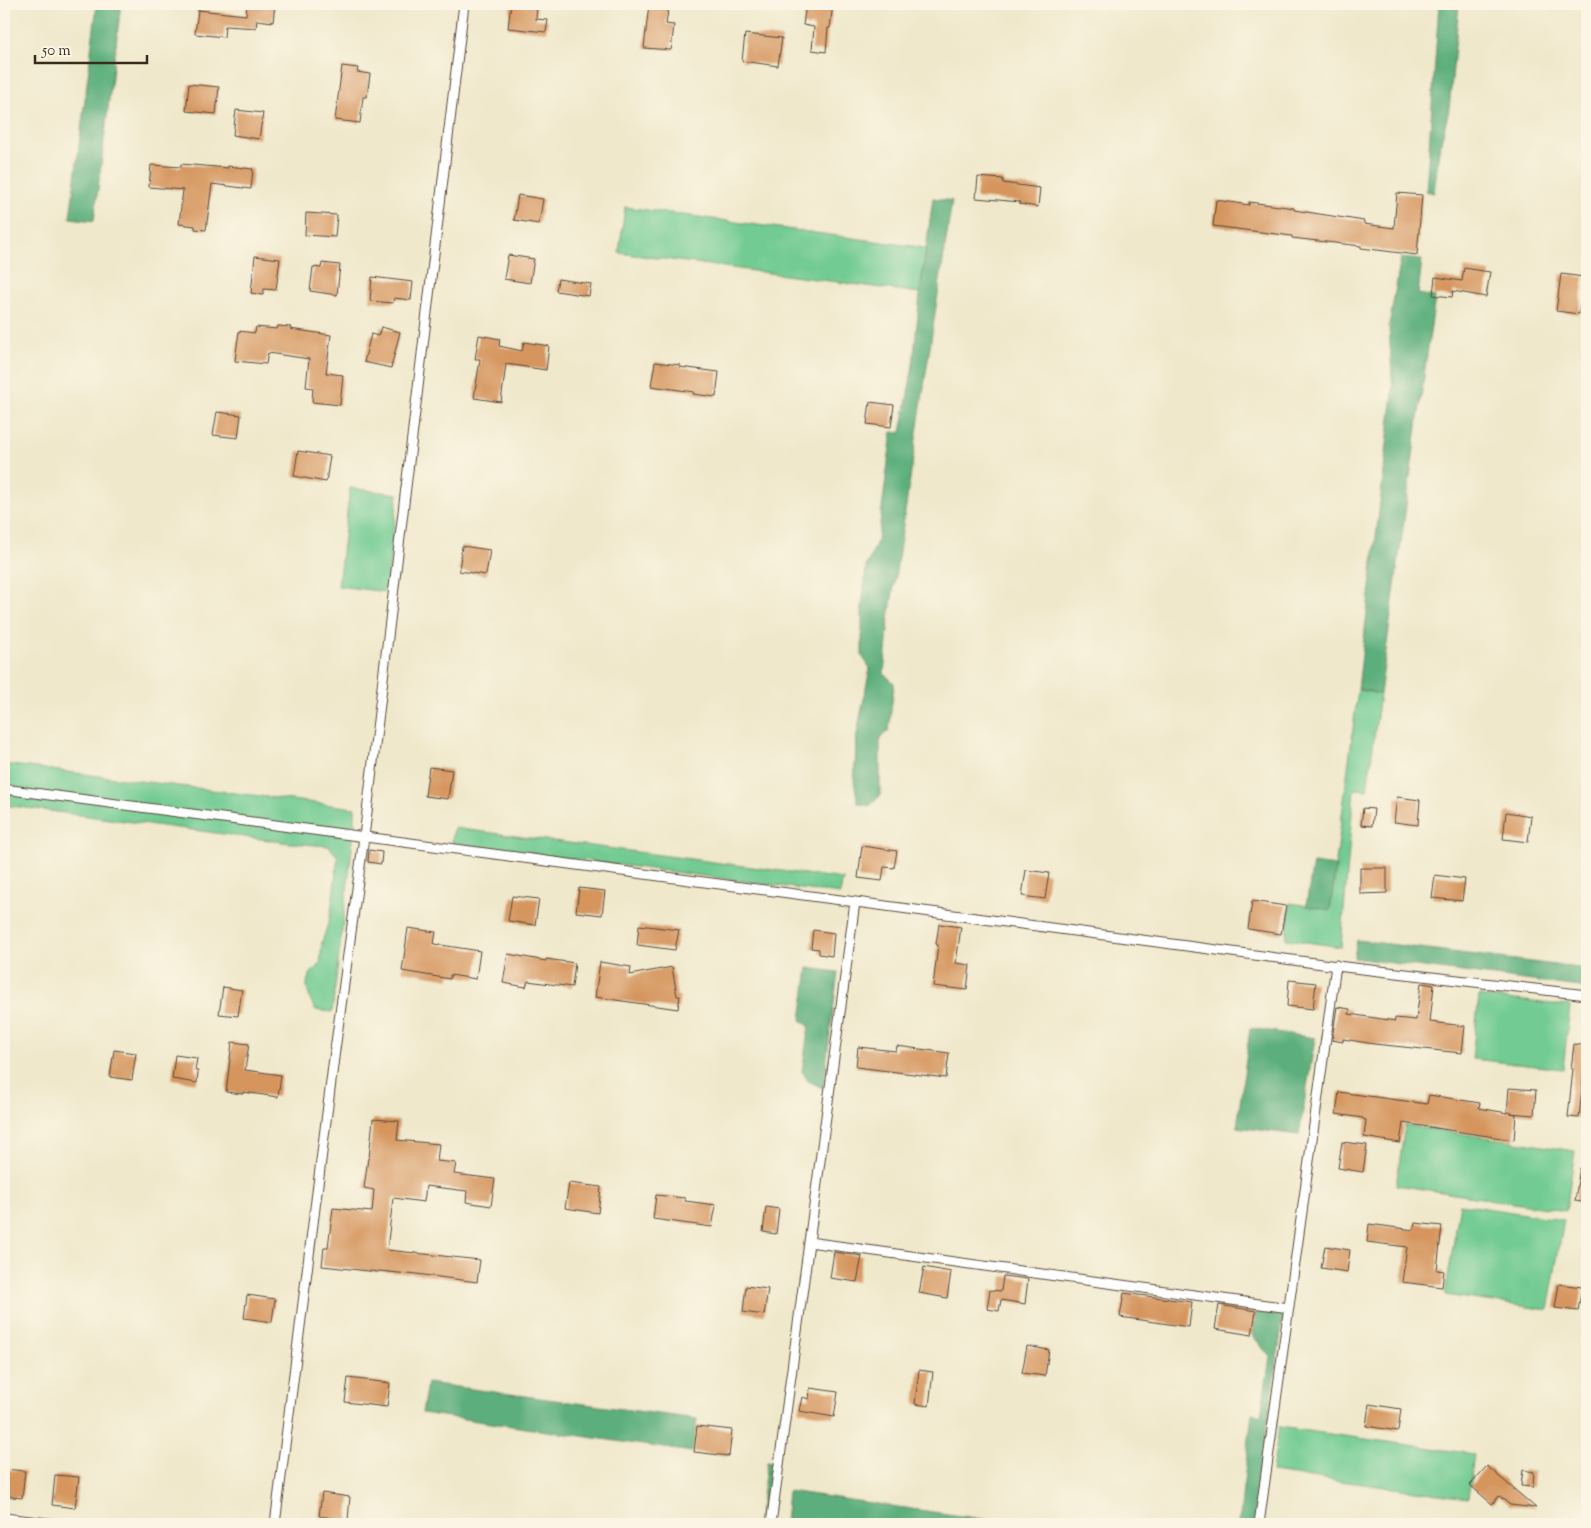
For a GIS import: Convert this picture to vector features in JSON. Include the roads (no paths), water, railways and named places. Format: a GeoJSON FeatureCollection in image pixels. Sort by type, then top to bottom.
{"type":"FeatureCollection","features":[{"type":"Feature","properties":{"kind":"lane"},"geometry":{"type":"LineString","coordinates":[[275,1524],[364,836],[464,4]]}},
{"type":"Feature","properties":{"kind":"lane"},"geometry":{"type":"LineString","coordinates":[[4,789],[1336,965],[1587,995]]}},
{"type":"Feature","properties":{"kind":"lane"},"geometry":{"type":"LineString","coordinates":[[771,1524],[855,902]]}},
{"type":"Feature","properties":{"kind":"lane"},"geometry":{"type":"LineString","coordinates":[[1259,1524],[1336,965]]}},
{"type":"Feature","properties":{"kind":"lane"},"geometry":{"type":"LineString","coordinates":[[809,1242],[1289,1308]]}},
{"type":"Feature","properties":{"kind":"lane"},"geometry":{"type":"LineString","coordinates":[[4,1518],[57,1524]]}}]}
